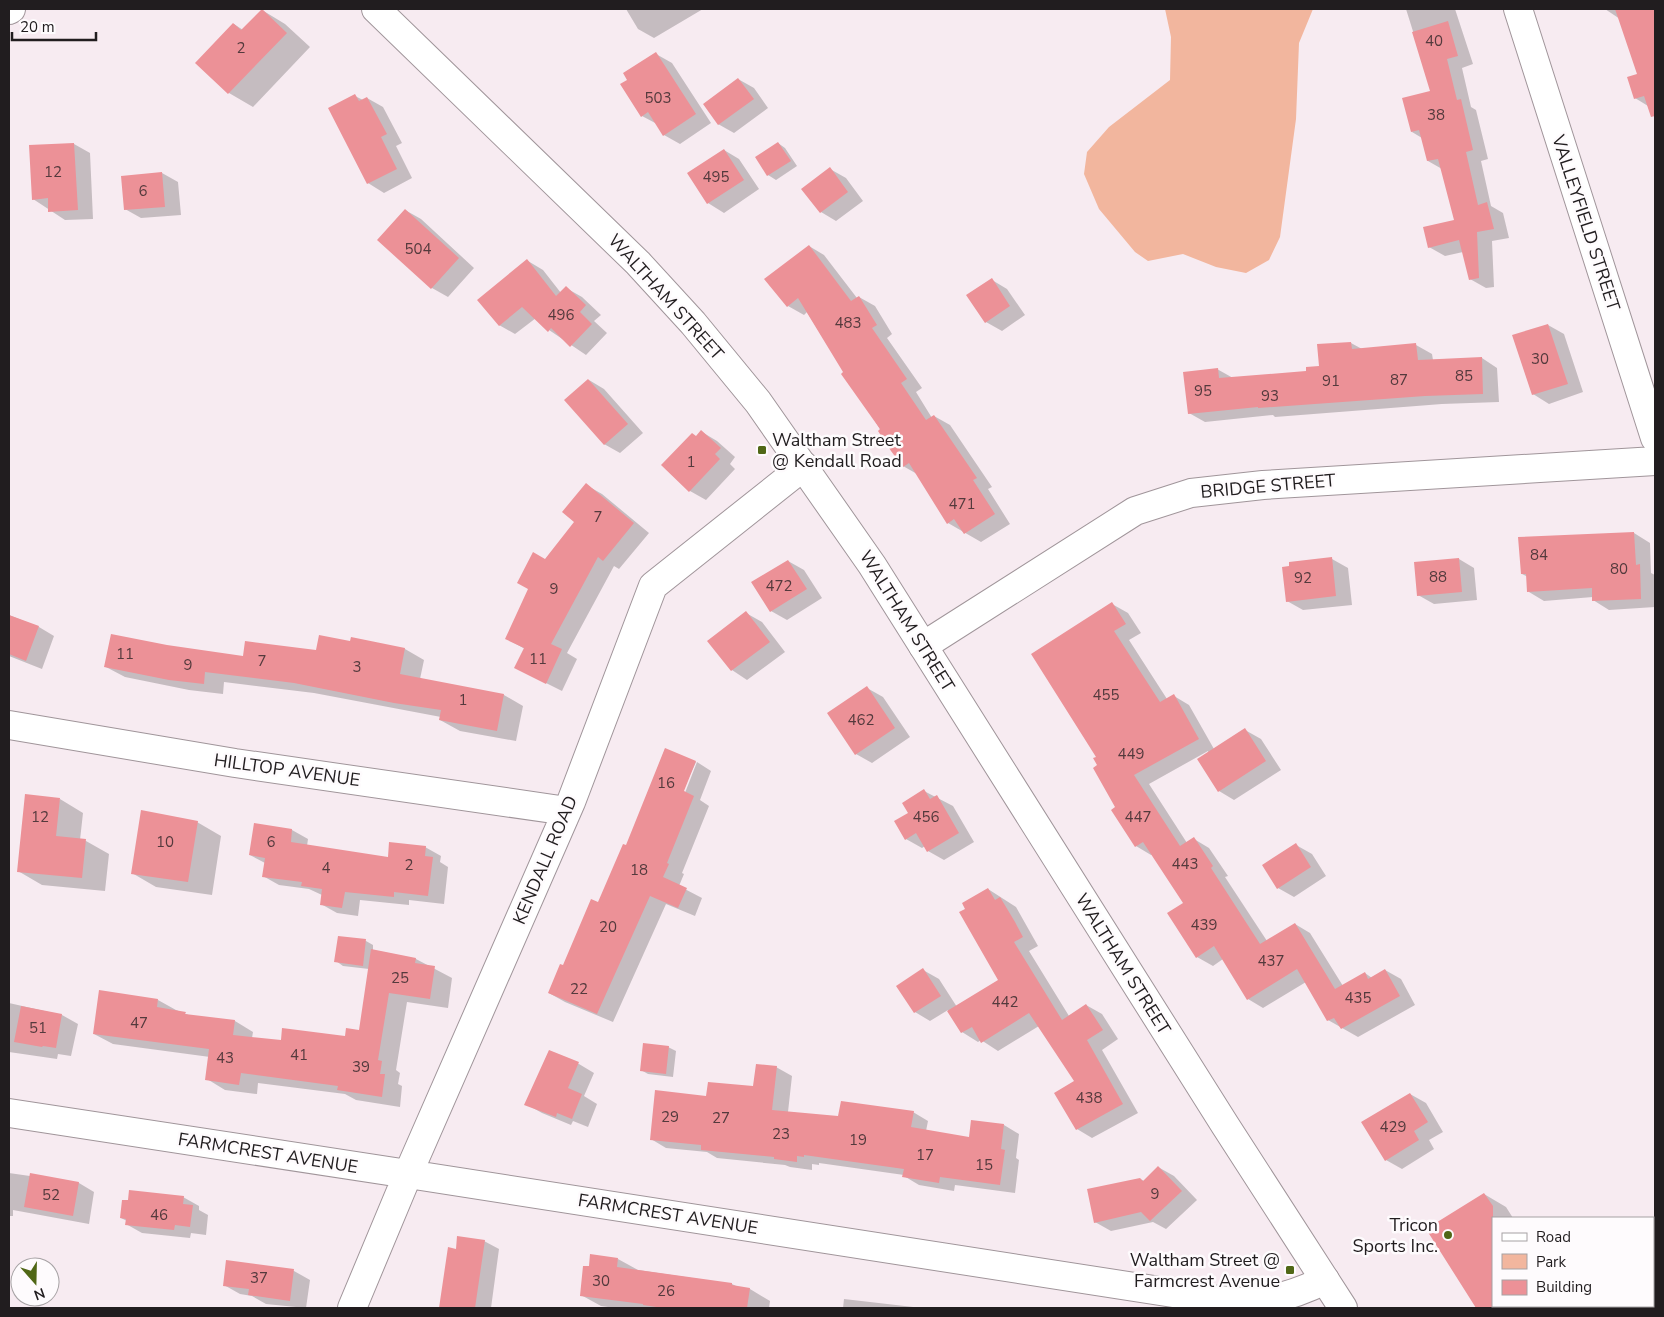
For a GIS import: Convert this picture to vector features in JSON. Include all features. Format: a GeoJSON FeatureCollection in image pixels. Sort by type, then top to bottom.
{"type":"FeatureCollection","features":[{"type":"Feature","properties":{"kind":"street","name":"WALTHAM STREET"},"geometry":{"type":"LineString","coordinates":[[376,9],[463,91],[665,292],[758,402],[872,565],[1220,1117],[1343,1308]]}},
{"type":"Feature","properties":{"kind":"street","name":"VALLEYFIELD STREET"},"geometry":{"type":"LineString","coordinates":[[1518,9],[1655,438]]}},
{"type":"Feature","properties":{"kind":"street","name":"BRIDGE STREET"},"geometry":{"type":"LineString","coordinates":[[923,646],[1136,511],[1191,492],[1263,485],[1655,461]]}},
{"type":"Feature","properties":{"kind":"street","name":"KENDALL ROAD"},"geometry":{"type":"LineString","coordinates":[[352,1308],[408,1174],[566,811],[653,586],[804,466]]}},
{"type":"Feature","properties":{"kind":"street","name":"HILLTOP AVENUE"},"geometry":{"type":"LineString","coordinates":[[9,725],[235,763],[566,811]]}},
{"type":"Feature","properties":{"kind":"street","name":"FARMCREST AVENUE"},"geometry":{"type":"LineString","coordinates":[[9,1114],[1218,1300],[1262,1302],[1293,1294],[1325,1280]]}},
{"type":"Feature","properties":{"kind":"green space"},"geometry":{"type":"Polygon","coordinates":[[[1165,9],[1313,9],[1299,43],[1296,119],[1280,237],[1269,260],[1246,273],[1216,267],[1183,254],[1148,261],[1135,252],[1099,209],[1084,174],[1087,152],[1109,127],[1170,80],[1171,37],[1165,9]]]}},
{"type":"Feature","properties":{"kind":"building"},"geometry":{"type":"Polygon","coordinates":[[[262,9],[287,33],[228,94],[195,63],[233,23],[241,30],[262,9]]]}},
{"type":"Feature","properties":{"kind":"building"},"geometry":{"type":"Polygon","coordinates":[[[1615,9],[1655,9],[1655,116],[1651,117],[1644,96],[1634,99],[1627,77],[1637,74],[1615,9]]]}},
{"type":"Feature","properties":{"kind":"building"},"geometry":{"type":"Polygon","coordinates":[[[1448,21],[1458,56],[1447,59],[1457,100],[1461,99],[1473,150],[1466,152],[1478,205],[1487,202],[1494,229],[1477,232],[1479,278],[1469,280],[1459,240],[1428,248],[1423,227],[1454,220],[1438,159],[1427,161],[1419,130],[1411,132],[1402,98],[1430,91],[1412,32],[1448,21]]]}},
{"type":"Feature","properties":{"kind":"building"},"geometry":{"type":"Polygon","coordinates":[[[656,52],[696,114],[663,136],[648,112],[641,117],[620,84],[627,80],[623,73],[656,52]]]}},
{"type":"Feature","properties":{"kind":"building"},"geometry":{"type":"Polygon","coordinates":[[[738,78],[754,99],[718,125],[703,104],[738,78]]]}},
{"type":"Feature","properties":{"kind":"building"},"geometry":{"type":"Polygon","coordinates":[[[355,94],[359,101],[367,97],[387,134],[381,137],[397,169],[367,184],[328,108],[355,94]]]}},
{"type":"Feature","properties":{"kind":"building"},"geometry":{"type":"Polygon","coordinates":[[[778,142],[791,161],[767,176],[755,157],[778,142]]]}},
{"type":"Feature","properties":{"kind":"building"},"geometry":{"type":"Polygon","coordinates":[[[74,143],[78,210],[48,212],[48,198],[32,200],[29,145],[74,143]]]}},
{"type":"Feature","properties":{"kind":"building"},"geometry":{"type":"Polygon","coordinates":[[[724,149],[744,180],[707,204],[687,173],[724,149]]]}},
{"type":"Feature","properties":{"kind":"building"},"geometry":{"type":"Polygon","coordinates":[[[830,167],[848,192],[820,213],[801,189],[830,167]]]}},
{"type":"Feature","properties":{"kind":"building"},"geometry":{"type":"Polygon","coordinates":[[[162,172],[165,207],[124,210],[121,176],[162,172]]]}},
{"type":"Feature","properties":{"kind":"building"},"geometry":{"type":"Polygon","coordinates":[[[405,209],[459,258],[431,289],[377,240],[405,209]]]}},
{"type":"Feature","properties":{"kind":"building"},"geometry":{"type":"Polygon","coordinates":[[[809,245],[851,301],[859,296],[877,325],[872,328],[907,379],[901,383],[926,420],[934,415],[977,478],[973,480],[995,514],[964,534],[954,519],[947,524],[909,463],[903,467],[891,451],[878,431],[880,429],[841,374],[843,372],[798,298],[787,307],[764,279],[809,245]]]}},
{"type":"Feature","properties":{"kind":"building"},"geometry":{"type":"Polygon","coordinates":[[[527,259],[556,296],[566,286],[586,305],[580,312],[592,324],[570,347],[551,328],[548,332],[522,307],[499,326],[477,300],[527,259]]]}},
{"type":"Feature","properties":{"kind":"building"},"geometry":{"type":"Polygon","coordinates":[[[992,278],[1010,306],[985,323],[966,295],[992,278]]]}},
{"type":"Feature","properties":{"kind":"building"},"geometry":{"type":"Polygon","coordinates":[[[1548,324],[1568,384],[1532,395],[1512,335],[1548,324]]]}},
{"type":"Feature","properties":{"kind":"building"},"geometry":{"type":"Polygon","coordinates":[[[1351,342],[1352,349],[1416,343],[1418,360],[1482,357],[1483,394],[1258,407],[1188,414],[1183,372],[1218,368],[1219,378],[1306,371],[1306,367],[1319,366],[1317,344],[1351,342]]]}},
{"type":"Feature","properties":{"kind":"building"},"geometry":{"type":"Polygon","coordinates":[[[588,379],[628,424],[604,445],[564,400],[588,379]]]}},
{"type":"Feature","properties":{"kind":"building"},"geometry":{"type":"Polygon","coordinates":[[[701,430],[721,448],[715,454],[720,459],[689,492],[661,465],[692,433],[696,436],[701,430]]]}},
{"type":"Feature","properties":{"kind":"building"},"geometry":{"type":"Polygon","coordinates":[[[586,483],[634,523],[603,561],[598,557],[551,644],[562,649],[546,684],[514,668],[524,648],[505,639],[528,589],[517,583],[533,552],[545,559],[574,522],[562,512],[586,483]]]}},
{"type":"Feature","properties":{"kind":"building"},"geometry":{"type":"Polygon","coordinates":[[[1634,532],[1636,565],[1640,564],[1641,599],[1592,601],[1592,588],[1527,592],[1526,574],[1521,574],[1518,537],[1634,532]]]}},
{"type":"Feature","properties":{"kind":"building"},"geometry":{"type":"Polygon","coordinates":[[[1332,557],[1336,596],[1286,602],[1282,567],[1289,566],[1289,562],[1332,557]]]}},
{"type":"Feature","properties":{"kind":"building"},"geometry":{"type":"Polygon","coordinates":[[[1459,558],[1462,592],[1417,596],[1414,562],[1459,558]]]}},
{"type":"Feature","properties":{"kind":"building"},"geometry":{"type":"Polygon","coordinates":[[[788,560],[807,589],[770,612],[751,582],[788,560]]]}},
{"type":"Feature","properties":{"kind":"building"},"geometry":{"type":"Polygon","coordinates":[[[1112,602],[1126,624],[1114,631],[1160,702],[1174,694],[1199,739],[1134,775],[1180,846],[1194,837],[1213,866],[1211,868],[1260,944],[1295,923],[1335,989],[1365,972],[1368,979],[1385,969],[1400,996],[1341,1029],[1334,1018],[1327,1021],[1297,969],[1247,1000],[1214,946],[1196,958],[1167,913],[1183,903],[1143,842],[1135,847],[1111,810],[1115,807],[1093,768],[1097,765],[1093,758],[1096,757],[1031,654],[1112,602]]]}},
{"type":"Feature","properties":{"kind":"building"},"geometry":{"type":"Polygon","coordinates":[[[746,611],[770,642],[731,671],[707,641],[746,611]]]}},
{"type":"Feature","properties":{"kind":"building"},"geometry":{"type":"Polygon","coordinates":[[[9,615],[39,626],[26,661],[9,654],[9,615]]]}},
{"type":"Feature","properties":{"kind":"building"},"geometry":{"type":"Polygon","coordinates":[[[111,634],[167,645],[243,656],[245,641],[316,650],[319,635],[350,641],[351,637],[405,648],[400,674],[504,694],[497,731],[439,720],[441,710],[394,703],[294,683],[205,672],[204,684],[169,680],[104,667],[111,634]]]}},
{"type":"Feature","properties":{"kind":"building"},"geometry":{"type":"Polygon","coordinates":[[[867,686],[895,728],[855,755],[827,713],[867,686]]]}},
{"type":"Feature","properties":{"kind":"building"},"geometry":{"type":"Polygon","coordinates":[[[1245,728],[1266,761],[1218,792],[1197,759],[1245,728]]]}},
{"type":"Feature","properties":{"kind":"building"},"geometry":{"type":"Polygon","coordinates":[[[665,748],[696,761],[684,791],[694,796],[663,877],[687,888],[678,908],[650,896],[597,1014],[548,993],[560,964],[563,965],[591,899],[598,902],[623,844],[626,845],[665,748]]]}},
{"type":"Feature","properties":{"kind":"building"},"geometry":{"type":"Polygon","coordinates":[[[924,789],[930,799],[937,795],[959,833],[927,852],[916,833],[905,840],[894,821],[908,813],[902,803],[924,789]]]}},
{"type":"Feature","properties":{"kind":"building"},"geometry":{"type":"Polygon","coordinates":[[[25,794],[60,798],[56,836],[86,839],[82,878],[17,872],[25,794]]]}},
{"type":"Feature","properties":{"kind":"building"},"geometry":{"type":"Polygon","coordinates":[[[141,810],[198,821],[188,882],[131,874],[141,810]]]}},
{"type":"Feature","properties":{"kind":"building"},"geometry":{"type":"Polygon","coordinates":[[[254,823],[292,829],[291,842],[388,857],[389,842],[426,846],[425,856],[433,857],[428,896],[394,892],[394,897],[345,892],[342,908],[320,905],[322,889],[301,886],[302,882],[262,877],[265,858],[249,855],[254,823]]]}},
{"type":"Feature","properties":{"kind":"building"},"geometry":{"type":"Polygon","coordinates":[[[1296,843],[1311,867],[1277,889],[1262,865],[1296,843]]]}},
{"type":"Feature","properties":{"kind":"building"},"geometry":{"type":"Polygon","coordinates":[[[988,888],[995,900],[1000,897],[1015,922],[1023,937],[1014,942],[1062,1020],[1086,1004],[1103,1030],[1087,1040],[1123,1104],[1076,1130],[1054,1093],[1074,1081],[1029,1013],[981,1043],[972,1027],[961,1033],[947,1011],[998,980],[959,912],[965,909],[962,903],[988,888]]]}},
{"type":"Feature","properties":{"kind":"building"},"geometry":{"type":"Polygon","coordinates":[[[338,936],[366,939],[363,966],[334,962],[338,936]]]}},
{"type":"Feature","properties":{"kind":"building"},"geometry":{"type":"Polygon","coordinates":[[[371,949],[416,958],[415,963],[435,966],[430,999],[389,993],[378,1060],[382,1061],[380,1074],[385,1074],[382,1097],[337,1090],[338,1086],[241,1073],[239,1085],[205,1080],[209,1049],[93,1034],[99,990],[158,999],[157,1007],[186,1012],[185,1014],[235,1020],[233,1035],[281,1040],[282,1028],[345,1036],[346,1028],[359,1030],[371,949]]]}},
{"type":"Feature","properties":{"kind":"building"},"geometry":{"type":"Polygon","coordinates":[[[923,968],[941,996],[914,1013],[896,986],[923,968]]]}},
{"type":"Feature","properties":{"kind":"building"},"geometry":{"type":"Polygon","coordinates":[[[21,1006],[62,1014],[56,1048],[14,1042],[21,1006]]]}},
{"type":"Feature","properties":{"kind":"building"},"geometry":{"type":"Polygon","coordinates":[[[643,1043],[669,1046],[666,1074],[640,1071],[643,1043]]]}},
{"type":"Feature","properties":{"kind":"building"},"geometry":{"type":"Polygon","coordinates":[[[549,1050],[579,1062],[568,1088],[582,1094],[572,1119],[557,1113],[556,1117],[524,1105],[549,1050]]]}},
{"type":"Feature","properties":{"kind":"building"},"geometry":{"type":"Polygon","coordinates":[[[756,1064],[777,1066],[772,1110],[838,1116],[841,1101],[914,1111],[911,1127],[969,1137],[971,1120],[1004,1124],[1001,1149],[1005,1150],[1000,1185],[940,1177],[939,1183],[902,1177],[904,1169],[804,1155],[804,1157],[797,1156],[797,1162],[774,1159],[774,1157],[701,1150],[701,1145],[650,1140],[655,1090],[706,1096],[708,1082],[753,1086],[756,1064]]]}},
{"type":"Feature","properties":{"kind":"building"},"geometry":{"type":"Polygon","coordinates":[[[1410,1093],[1428,1122],[1414,1131],[1419,1140],[1385,1161],[1361,1122],[1410,1093]]]}},
{"type":"Feature","properties":{"kind":"building"},"geometry":{"type":"Polygon","coordinates":[[[1158,1166],[1182,1191],[1150,1221],[1141,1212],[1094,1223],[1087,1189],[1140,1178],[1143,1181],[1158,1166]]]}},
{"type":"Feature","properties":{"kind":"building"},"geometry":{"type":"Polygon","coordinates":[[[30,1173],[79,1182],[73,1216],[24,1207],[30,1173]]]}},
{"type":"Feature","properties":{"kind":"building"},"geometry":{"type":"Polygon","coordinates":[[[129,1190],[184,1196],[183,1204],[193,1205],[190,1227],[175,1225],[174,1230],[125,1225],[126,1219],[120,1218],[122,1200],[128,1200],[129,1190]]]}},
{"type":"Feature","properties":{"kind":"building"},"geometry":{"type":"Polygon","coordinates":[[[1484,1193],[1493,1206],[1493,1308],[1476,1308],[1426,1229],[1484,1193]]]}},
{"type":"Feature","properties":{"kind":"building"},"geometry":{"type":"Polygon","coordinates":[[[457,1236],[485,1240],[475,1308],[439,1308],[448,1247],[456,1249],[457,1236]]]}},
{"type":"Feature","properties":{"kind":"building"},"geometry":{"type":"Polygon","coordinates":[[[590,1254],[618,1258],[617,1267],[732,1283],[732,1285],[750,1288],[747,1308],[663,1308],[580,1296],[583,1266],[589,1266],[590,1254]]]}},
{"type":"Feature","properties":{"kind":"building"},"geometry":{"type":"Polygon","coordinates":[[[226,1260],[294,1269],[290,1301],[248,1295],[249,1289],[223,1286],[226,1260]]]}},
{"type":"Feature","properties":{"kind":"place","name":"Waltham Street @ Kendall Road"},"geometry":{"type":"Point","coordinates":[762,450]}},
{"type":"Feature","properties":{"kind":"place","name":"Tricon Sports Inc."},"geometry":{"type":"Point","coordinates":[1448,1235]}},
{"type":"Feature","properties":{"kind":"place","name":"Waltham Street @ Farmcrest Avenue"},"geometry":{"type":"Point","coordinates":[1290,1270]}}]}
